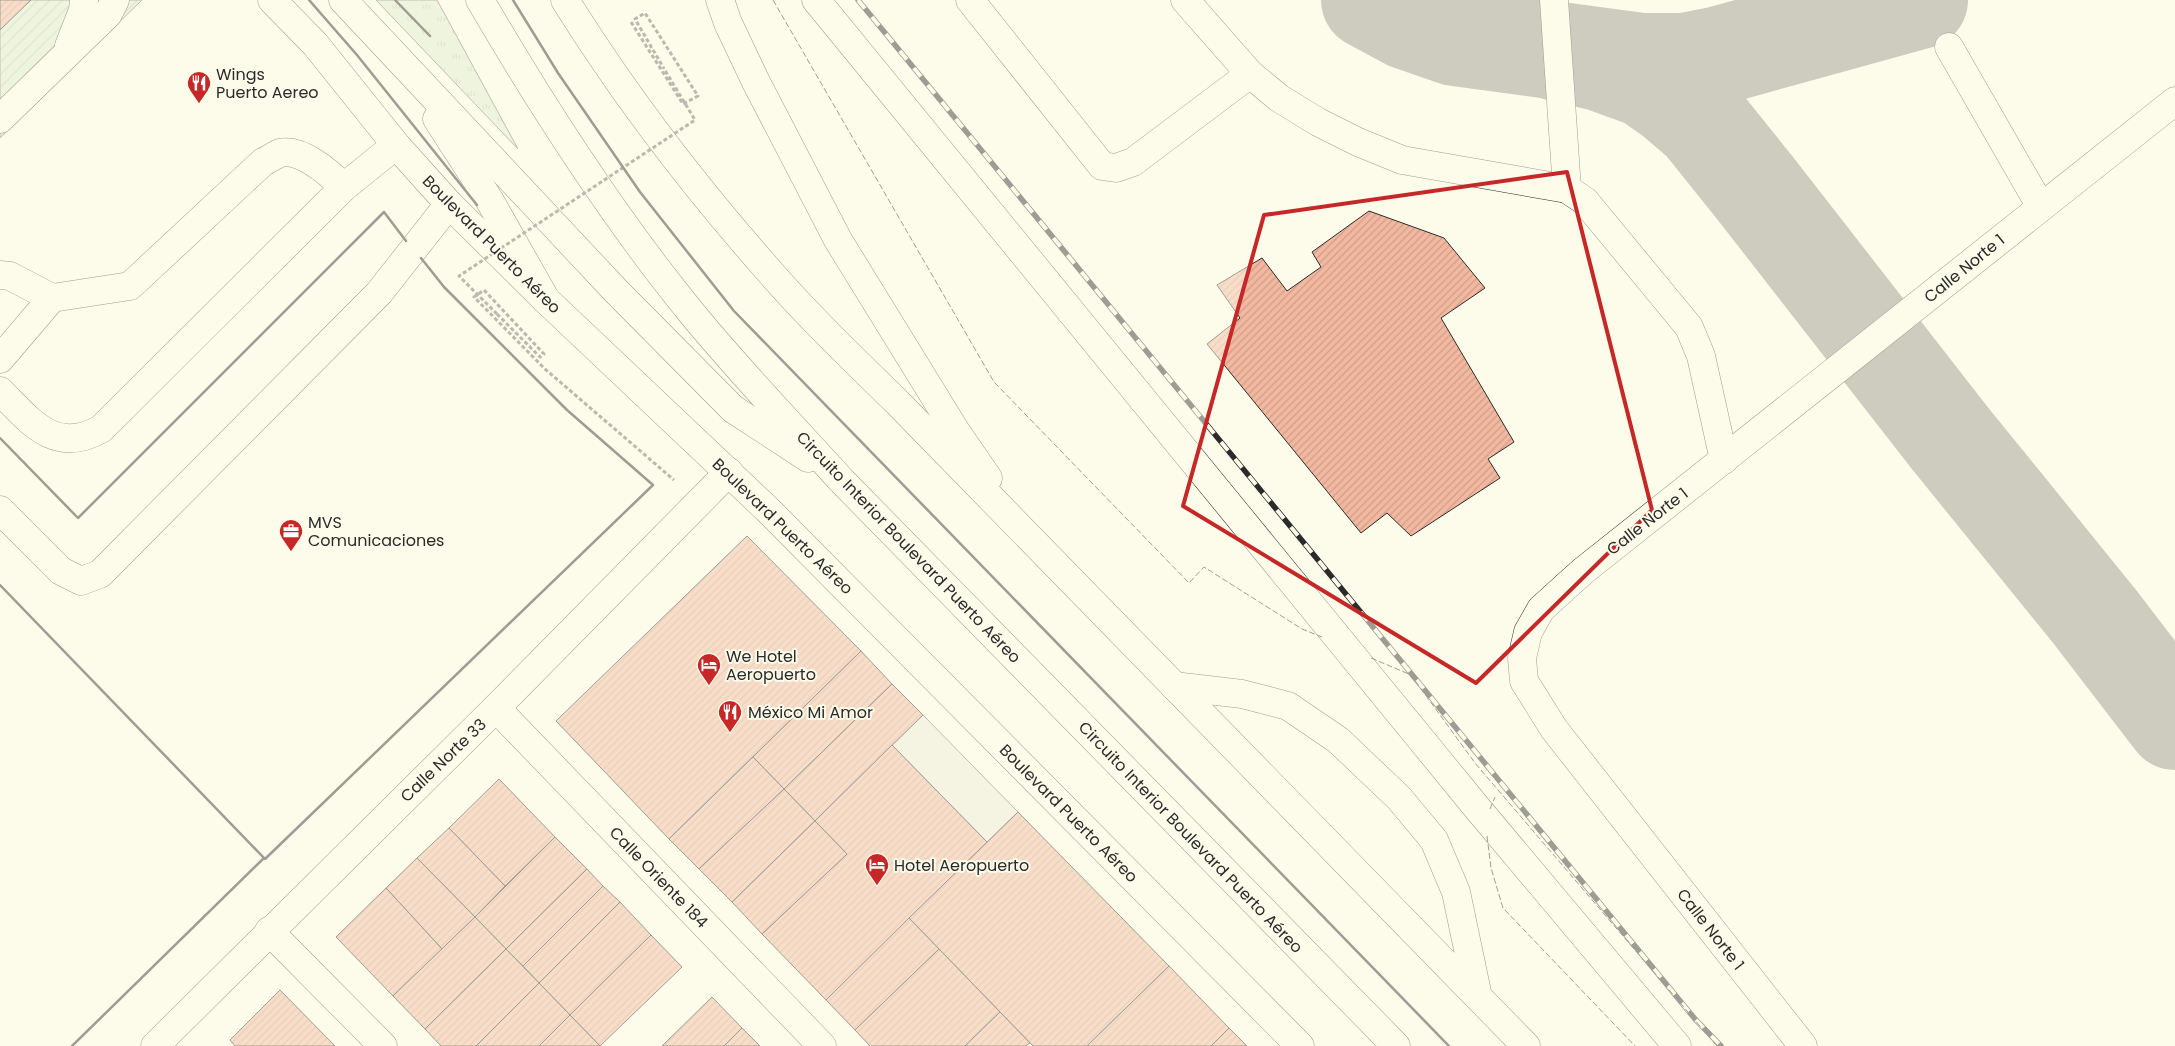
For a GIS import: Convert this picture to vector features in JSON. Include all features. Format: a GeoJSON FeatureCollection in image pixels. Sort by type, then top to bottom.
{"type":"FeatureCollection","features":[{"type":"Feature","properties":{"kind":"main road"},"geometry":{"type":"LineString","coordinates":[[65,57],[83,10],[84,0]]}},
{"type":"Feature","properties":{"kind":"main road"},"geometry":{"type":"LineString","coordinates":[[0,119],[108,14],[114,0]]}},
{"type":"Feature","properties":{"kind":"main road","name":"Boulevard Puerto Aéreo"},"geometry":{"type":"LineString","coordinates":[[272,0],[314,44],[396,145],[449,204],[546,300],[788,530],[1300,1046]]}},
{"type":"Feature","properties":{"kind":"main road"},"geometry":{"type":"LineString","coordinates":[[343,0],[617,292],[733,409],[842,481]]}},
{"type":"Feature","properties":{"kind":"main road","name":"Circuito Interior Boulevard Puerto Aéreo"},"geometry":{"type":"LineString","coordinates":[[480,0],[516,62],[570,146],[636,241],[697,319],[842,481],[1396,1046]]}},
{"type":"Feature","properties":{"kind":"main road"},"geometry":{"type":"LineString","coordinates":[[565,0],[594,46],[702,191],[763,264],[825,332],[1526,1046]]}},
{"type":"Feature","properties":{"kind":"main road"},"geometry":{"type":"LineString","coordinates":[[720,0],[728,23],[756,82],[838,240],[957,433],[1028,538]]}},
{"type":"Feature","properties":{"kind":"main road"},"geometry":{"type":"LineString","coordinates":[[816,0],[1478,809],[1677,1046]]}},
{"type":"Feature","properties":{"kind":"main road"},"geometry":{"type":"LineString","coordinates":[[970,0],[1102,166],[1116,168],[1133,162],[1250,74]]}},
{"type":"Feature","properties":{"kind":"main road"},"geometry":{"type":"LineString","coordinates":[[1185,0],[1250,74],[1279,98],[1318,122],[1358,142],[1402,160],[1567,189],[1586,201],[1689,327],[1701,356],[1724,460]]}},
{"type":"Feature","properties":{"kind":"main road"},"geometry":{"type":"LineString","coordinates":[[1554,0],[1567,189]]}},
{"type":"Feature","properties":{"kind":"main road"},"geometry":{"type":"LineString","coordinates":[[1950,47],[2041,207]]}},
{"type":"Feature","properties":{"kind":"main road"},"geometry":{"type":"LineString","coordinates":[[398,59],[490,201],[546,300]]}},
{"type":"Feature","properties":{"kind":"main road","name":"Calle Norte 1"},"geometry":{"type":"LineString","coordinates":[[1803,1046],[1554,729],[1524,681],[1522,658],[1528,632],[1541,609],[1583,571],[1864,350],[2175,101]]}},
{"type":"Feature","properties":{"kind":"main road"},"geometry":{"type":"LineString","coordinates":[[0,391],[34,425],[67,440],[86,437],[101,429],[344,186],[396,145]]}},
{"type":"Feature","properties":{"kind":"main road"},"geometry":{"type":"LineString","coordinates":[[0,275],[10,276],[52,298],[130,286],[263,162],[280,153],[295,154],[322,167],[344,186]]}},
{"type":"Feature","properties":{"kind":"main road"},"geometry":{"type":"LineString","coordinates":[[0,510],[62,572],[80,581],[100,574],[379,293],[449,204]]}},
{"type":"Feature","properties":{"kind":"main road"},"geometry":{"type":"LineString","coordinates":[[0,358],[52,298]]}},
{"type":"Feature","properties":{"kind":"main road","name":"Calle Norte 33"},"geometry":{"type":"LineString","coordinates":[[155,1046],[496,708],[729,472]]}},
{"type":"Feature","properties":{"kind":"main road"},"geometry":{"type":"LineString","coordinates":[[1174,686],[1242,694],[1288,706],[1338,740],[1399,798],[1434,840],[1456,892],[1478,997]]}},
{"type":"Feature","properties":{"kind":"main road","name":"Calle Oriente 184"},"geometry":{"type":"LineString","coordinates":[[496,708],[822,1046]]}},
{"type":"Feature","properties":{"kind":"main road"},"geometry":{"type":"LineString","coordinates":[[269,931],[383,1046]]}},
{"type":"Feature","properties":{"kind":"path"},"geometry":{"type":"LineString","coordinates":[[631,22],[683,104],[698,96],[645,12],[635,19],[663,67],[695,120],[459,276],[498,314],[540,357],[544,354],[484,290],[474,297],[545,369],[699,502]]}},
{"type":"Feature","properties":{"kind":"highlighted area"},"geometry":{"type":"Polygon","coordinates":[[[1567,172],[1652,510],[1476,683],[1183,506],[1264,215],[1567,172]]]}},
{"type":"Feature","properties":{"kind":"green space"},"geometry":{"type":"Polygon","coordinates":[[[0,0],[142,0],[0,138],[0,0]]]}},
{"type":"Feature","properties":{"kind":"green space"},"geometry":{"type":"Polygon","coordinates":[[[376,0],[437,0],[518,149],[376,0]]]}},
{"type":"Feature","properties":{"kind":"shaded area"},"geometry":{"type":"Polygon","coordinates":[[[923,715],[1018,812],[987,842],[892,745],[923,715]]]}},
{"type":"Feature","properties":{"kind":"building"},"geometry":{"type":"Polygon","coordinates":[[[0,0],[31,0],[0,30],[0,0]]]}},
{"type":"Feature","properties":{"kind":"building"},"geometry":{"type":"Polygon","coordinates":[[[1369,211],[1444,238],[1485,288],[1441,318],[1514,442],[1488,459],[1500,478],[1411,536],[1387,513],[1361,533],[1207,344],[1240,318],[1217,285],[1262,258],[1287,291],[1321,267],[1312,252],[1369,211]]]}},
{"type":"Feature","properties":{"kind":"building","name":"We Hotel Aeropuerto"},"geometry":{"type":"Polygon","coordinates":[[[747,536],[861,651],[669,839],[556,721],[747,536]]]}},
{"type":"Feature","properties":{"kind":"building"},"geometry":{"type":"Polygon","coordinates":[[[861,651],[892,684],[784,789],[753,757],[861,651]]]}},
{"type":"Feature","properties":{"kind":"building"},"geometry":{"type":"Polygon","coordinates":[[[892,684],[923,715],[815,821],[784,789],[892,684]]]}},
{"type":"Feature","properties":{"kind":"building","name":"Hotel Aeropuerto"},"geometry":{"type":"Polygon","coordinates":[[[892,745],[987,842],[826,1000],[762,934],[847,854],[815,821],[892,745]]]}},
{"type":"Feature","properties":{"kind":"building"},"geometry":{"type":"Polygon","coordinates":[[[753,757],[784,789],[699,869],[669,839],[753,757]]]}},
{"type":"Feature","properties":{"kind":"building"},"geometry":{"type":"Polygon","coordinates":[[[499,779],[555,837],[505,886],[449,828],[499,779]]]}},
{"type":"Feature","properties":{"kind":"building"},"geometry":{"type":"Polygon","coordinates":[[[784,789],[815,821],[732,902],[699,869],[784,789]]]}},
{"type":"Feature","properties":{"kind":"building"},"geometry":{"type":"Polygon","coordinates":[[[1018,812],[1169,966],[1087,1046],[1033,1046],[909,918],[1018,812]]]}},
{"type":"Feature","properties":{"kind":"building"},"geometry":{"type":"Polygon","coordinates":[[[815,821],[847,854],[762,934],[732,902],[815,821]]]}},
{"type":"Feature","properties":{"kind":"building"},"geometry":{"type":"Polygon","coordinates":[[[449,828],[505,886],[475,917],[417,858],[449,828]]]}},
{"type":"Feature","properties":{"kind":"building"},"geometry":{"type":"Polygon","coordinates":[[[555,837],[587,869],[506,949],[475,917],[555,837]]]}},
{"type":"Feature","properties":{"kind":"building"},"geometry":{"type":"Polygon","coordinates":[[[417,858],[475,917],[442,949],[386,888],[417,858]]]}},
{"type":"Feature","properties":{"kind":"building"},"geometry":{"type":"Polygon","coordinates":[[[587,869],[603,886],[523,966],[506,949],[587,869]]]}},
{"type":"Feature","properties":{"kind":"building"},"geometry":{"type":"Polygon","coordinates":[[[603,886],[620,902],[539,983],[523,966],[603,886]]]}},
{"type":"Feature","properties":{"kind":"building"},"geometry":{"type":"Polygon","coordinates":[[[386,888],[442,949],[393,996],[336,937],[386,888]]]}},
{"type":"Feature","properties":{"kind":"building"},"geometry":{"type":"Polygon","coordinates":[[[620,902],[651,935],[570,1015],[539,983],[620,902]]]}},
{"type":"Feature","properties":{"kind":"building"},"geometry":{"type":"Polygon","coordinates":[[[475,917],[506,949],[425,1029],[393,996],[475,917]]]}},
{"type":"Feature","properties":{"kind":"building"},"geometry":{"type":"Polygon","coordinates":[[[909,918],[939,949],[855,1030],[826,1000],[909,918]]]}},
{"type":"Feature","properties":{"kind":"building"},"geometry":{"type":"Polygon","coordinates":[[[651,935],[682,967],[600,1046],[570,1015],[651,935]]]}},
{"type":"Feature","properties":{"kind":"building"},"geometry":{"type":"Polygon","coordinates":[[[506,949],[539,983],[476,1046],[441,1046],[425,1029],[506,949]]]}},
{"type":"Feature","properties":{"kind":"building"},"geometry":{"type":"Polygon","coordinates":[[[939,949],[1000,1012],[965,1046],[870,1046],[855,1030],[939,949]]]}},
{"type":"Feature","properties":{"kind":"building"},"geometry":{"type":"Polygon","coordinates":[[[1169,966],[1229,1028],[1211,1046],[1087,1046],[1169,966]]]}},
{"type":"Feature","properties":{"kind":"building"},"geometry":{"type":"Polygon","coordinates":[[[539,983],[570,1015],[539,1046],[476,1046],[539,983]]]}},
{"type":"Feature","properties":{"kind":"building"},"geometry":{"type":"Polygon","coordinates":[[[280,990],[335,1046],[235,1046],[230,1040],[280,990]]]}},
{"type":"Feature","properties":{"kind":"building"},"geometry":{"type":"Polygon","coordinates":[[[712,997],[742,1028],[724,1046],[662,1046],[712,997]]]}},
{"type":"Feature","properties":{"kind":"building"},"geometry":{"type":"Polygon","coordinates":[[[1000,1012],[1030,1043],[1026,1046],[965,1046],[1000,1012]]]}},
{"type":"Feature","properties":{"kind":"building"},"geometry":{"type":"Polygon","coordinates":[[[570,1015],[600,1046],[539,1046],[570,1015]]]}},
{"type":"Feature","properties":{"kind":"building"},"geometry":{"type":"Polygon","coordinates":[[[742,1028],[760,1046],[724,1046],[742,1028]]]}},
{"type":"Feature","properties":{"kind":"building"},"geometry":{"type":"Polygon","coordinates":[[[1229,1028],[1247,1046],[1211,1046],[1229,1028]]]}},
{"type":"Feature","properties":{"kind":"taxiway"},"geometry":{"type":"LineString","coordinates":[[1370,0],[1409,21],[1455,37],[1642,62],[1684,62],[1720,55],[1919,0]]}},
{"type":"Feature","properties":{"kind":"taxiway"},"geometry":{"type":"LineString","coordinates":[[1557,52],[1600,62],[1647,79],[1674,98],[1702,122],[1949,437],[2095,617],[2175,721]]}},
{"type":"Feature","properties":{"kind":"railway"},"geometry":{"type":"LineString","coordinates":[[858,0],[1695,1019],[1721,1046]]}},
{"type":"Feature","properties":{"kind":"fence"},"geometry":{"type":"LineString","coordinates":[[773,0],[994,382],[1189,583],[1204,567],[1302,629],[1322,637]]}},
{"type":"Feature","properties":{"kind":"fence"},"geometry":{"type":"LineString","coordinates":[[1371,658],[1411,675],[1475,763],[1717,1046]]}},
{"type":"Feature","properties":{"kind":"fence"},"geometry":{"type":"LineString","coordinates":[[1490,809],[1495,797]]}},
{"type":"Feature","properties":{"kind":"fence"},"geometry":{"type":"LineString","coordinates":[[1487,836],[1491,868],[1503,908],[1635,1046]]}},
{"type":"Feature","properties":{"kind":"wall"},"geometry":{"type":"LineString","coordinates":[[309,0],[357,55],[477,205]]}},
{"type":"Feature","properties":{"kind":"wall"},"geometry":{"type":"LineString","coordinates":[[395,0],[430,36]]}},
{"type":"Feature","properties":{"kind":"wall"},"geometry":{"type":"LineString","coordinates":[[513,0],[558,73],[640,192],[734,311],[1449,1046]]}},
{"type":"Feature","properties":{"kind":"wall"},"geometry":{"type":"LineString","coordinates":[[0,438],[78,518],[384,212],[406,241]]}},
{"type":"Feature","properties":{"kind":"wall"},"geometry":{"type":"LineString","coordinates":[[0,585],[265,859],[653,485],[567,410],[444,287],[421,258]]}},
{"type":"Feature","properties":{"kind":"wall"},"geometry":{"type":"LineString","coordinates":[[72,1046],[264,858]]}},
{"type":"Feature","properties":{"kind":"place","name":"Wings Puerto Aereo"},"geometry":{"type":"Point","coordinates":[199,104]}},
{"type":"Feature","properties":{"kind":"place","name":"MVS Comunicaciones"},"geometry":{"type":"Point","coordinates":[291,552]}},
{"type":"Feature","properties":{"kind":"place","name":"We Hotel Aeropuerto"},"geometry":{"type":"Point","coordinates":[709,686]}},
{"type":"Feature","properties":{"kind":"place","name":"México Mi Amor"},"geometry":{"type":"Point","coordinates":[730,733]}},
{"type":"Feature","properties":{"kind":"place","name":"Hotel Aeropuerto"},"geometry":{"type":"Point","coordinates":[877,886]}}]}
